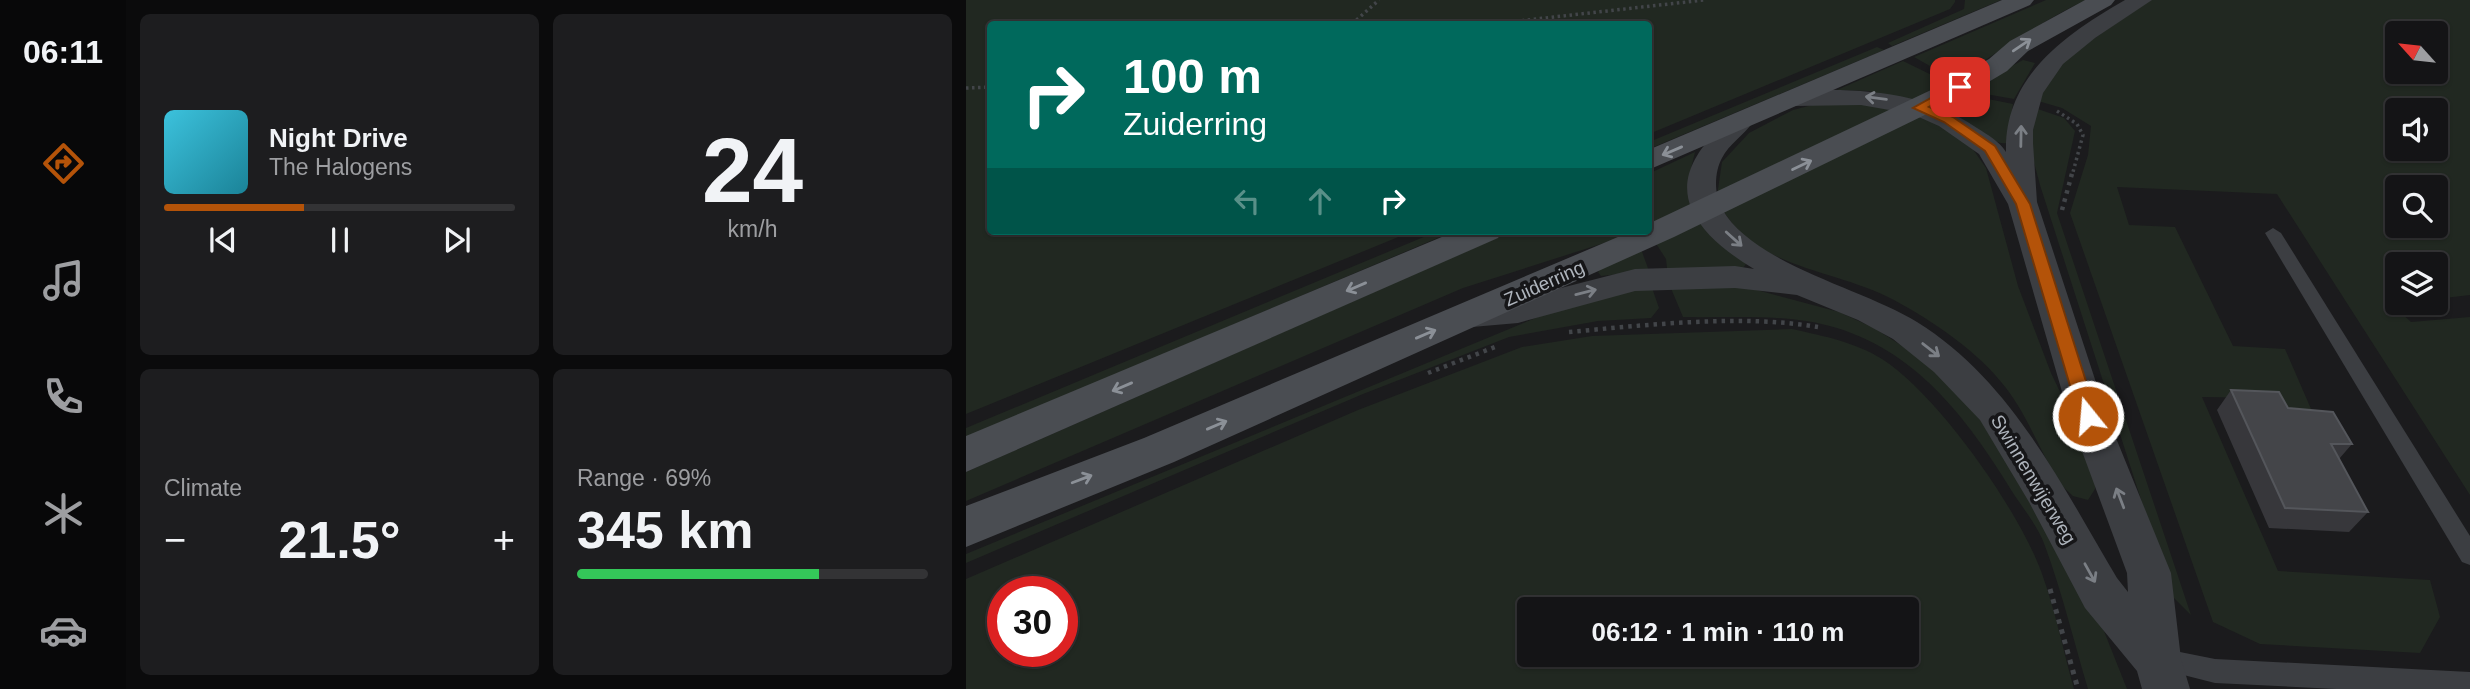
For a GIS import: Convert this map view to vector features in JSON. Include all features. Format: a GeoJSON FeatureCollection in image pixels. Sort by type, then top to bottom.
{"type":"FeatureCollection","features":[{"type":"Feature","properties":{"kind":"main road"},"geometry":{"type":"LineString","coordinates":[[1652,159],[2022,0]]}},
{"type":"Feature","properties":{"kind":"main road","name":"Zuiderring"},"geometry":{"type":"LineString","coordinates":[[1652,234],[1919,108],[1998,65],[2019,46],[2103,0]]}},
{"type":"Feature","properties":{"kind":"main road"},"geometry":{"type":"LineString","coordinates":[[966,455],[1477,235]]}},
{"type":"Feature","properties":{"kind":"main road","name":"Zuiderring"},"geometry":{"type":"LineString","coordinates":[[966,527],[1018,503],[1155,452],[1651,235]]}},
{"type":"Feature","properties":{"kind":"street"},"geometry":{"type":"LineString","coordinates":[[2141,0],[2082,34],[2054,59],[2040,76],[2026,105],[2019,133],[2023,204],[2088,416],[2149,573],[2162,674]]}},
{"type":"Feature","properties":{"kind":"street"},"geometry":{"type":"LineString","coordinates":[[1795,98],[1861,97],[1919,108],[1948,120],[1990,149],[2023,204]]}},
{"type":"Feature","properties":{"kind":"street"},"geometry":{"type":"LineString","coordinates":[[1707,210],[1702,184],[1708,156],[1740,122]]}},
{"type":"Feature","properties":{"kind":"street","name":"Swinnenwijerweg"},"geometry":{"type":"LineString","coordinates":[[1707,210],[1744,249],[1811,288],[1870,312],[1905,330],[1947,363],[1993,410],[2043,490],[2101,593],[2162,674]]}},
{"type":"Feature","properties":{"kind":"street","name":"Swinnenwijerweg"},"geometry":{"type":"LineString","coordinates":[[1472,314],[1518,311],[1635,280],[1735,277],[1811,288]]}},
{"type":"Feature","properties":{"kind":"lane"},"geometry":{"type":"LineString","coordinates":[[2273,233],[2470,555]]}},
{"type":"Feature","properties":{"kind":"lane"},"geometry":{"type":"LineString","coordinates":[[2162,674],[2215,671],[2313,683],[2470,684]]}},
{"type":"Feature","properties":{"kind":"path"},"geometry":{"type":"LineString","coordinates":[[1355,21],[1379,0]]}},
{"type":"Feature","properties":{"kind":"path"},"geometry":{"type":"LineString","coordinates":[[1518,21],[1704,0]]}},
{"type":"Feature","properties":{"kind":"path"},"geometry":{"type":"LineString","coordinates":[[966,88],[987,87]]}},
{"type":"Feature","properties":{"kind":"path"},"geometry":{"type":"LineString","coordinates":[[1567,332],[1668,323],[1794,323],[1829,329]]}},
{"type":"Feature","properties":{"kind":"path"},"geometry":{"type":"LineString","coordinates":[[1415,378],[1503,344]]}},
{"type":"Feature","properties":{"kind":"path"},"geometry":{"type":"LineString","coordinates":[[2048,582],[2078,689]]}},
{"type":"Feature","properties":{"kind":"shaded area"},"geometry":{"type":"Polygon","coordinates":[[[966,0],[1955,0],[1950,9],[1652,133],[1652,21],[987,21],[987,235],[1403,235],[966,414],[966,0]]]}},
{"type":"Feature","properties":{"kind":"shaded area"},"geometry":{"type":"Polygon","coordinates":[[[1965,0],[2001,0],[1892,46],[1888,43],[1964,9],[1965,0]]]}},
{"type":"Feature","properties":{"kind":"shaded area"},"geometry":{"type":"Polygon","coordinates":[[[2046,0],[2086,0],[1953,79],[1914,57],[2046,0]]]}},
{"type":"Feature","properties":{"kind":"shaded area"},"geometry":{"type":"Polygon","coordinates":[[[2150,0],[2470,0],[2470,295],[2448,298],[2448,252],[2385,252],[2385,315],[2404,315],[2411,322],[2470,317],[2470,495],[2277,194],[2117,187],[2129,225],[2175,227],[2233,346],[2285,349],[2318,425],[2282,420],[2271,398],[2202,397],[2278,571],[2430,580],[2440,617],[2420,653],[2260,644],[2213,622],[2070,213],[2088,155],[2091,126],[2062,108],[2038,101],[2060,62],[2150,0]]]}},
{"type":"Feature","properties":{"kind":"shaded area"},"geometry":{"type":"Polygon","coordinates":[[[1877,47],[1884,50],[1652,148],[1652,141],[1877,47]]]}},
{"type":"Feature","properties":{"kind":"shaded area"},"geometry":{"type":"Polygon","coordinates":[[[2023,60],[2035,63],[2014,99],[1980,93],[1971,88],[2023,60]]]}},
{"type":"Feature","properties":{"kind":"shaded area"},"geometry":{"type":"Polygon","coordinates":[[[1903,61],[1948,83],[1914,102],[1869,91],[1837,90],[1903,61]]]}},
{"type":"Feature","properties":{"kind":"shaded area"},"geometry":{"type":"Polygon","coordinates":[[[1965,91],[1978,97],[2013,104],[2006,143],[1983,135],[1936,106],[1965,91]]]}},
{"type":"Feature","properties":{"kind":"shaded area"},"geometry":{"type":"Polygon","coordinates":[[[1828,101],[1903,108],[1717,196],[1722,162],[1749,133],[1793,110],[1828,101]]]}},
{"type":"Feature","properties":{"kind":"shaded area"},"geometry":{"type":"Polygon","coordinates":[[[2035,108],[2064,118],[2075,131],[2057,213],[2191,615],[2172,596],[2040,185],[2031,151],[2035,108]]]}},
{"type":"Feature","properties":{"kind":"shaded area"},"geometry":{"type":"Polygon","coordinates":[[[1918,115],[1950,130],[1970,145],[1986,168],[2018,286],[2051,373],[2088,450],[2096,476],[2095,489],[2088,500],[2073,496],[2061,485],[2006,388],[1969,350],[1940,328],[1894,300],[1764,250],[1743,236],[1723,211],[1918,115]]]}},
{"type":"Feature","properties":{"kind":"shaded area"},"geometry":{"type":"Polygon","coordinates":[[[1695,152],[1690,173],[1695,205],[1652,225],[1652,172],[1695,152]]]}},
{"type":"Feature","properties":{"kind":"shaded area"},"geometry":{"type":"Polygon","coordinates":[[[1705,220],[1746,264],[1743,268],[1667,268],[1666,259],[1655,242],[1705,220]]]}},
{"type":"Feature","properties":{"kind":"shaded area"},"geometry":{"type":"Polygon","coordinates":[[[1428,235],[1445,235],[966,438],[966,428],[1428,235]]]}},
{"type":"Feature","properties":{"kind":"shaded area"},"geometry":{"type":"Polygon","coordinates":[[[1503,235],[1626,236],[1463,288],[966,501],[966,472],[1503,235]]]}},
{"type":"Feature","properties":{"kind":"shaded area"},"geometry":{"type":"Polygon","coordinates":[[[1641,249],[1649,271],[1601,276],[1598,272],[1602,267],[1641,249]]]}},
{"type":"Feature","properties":{"kind":"shaded area"},"geometry":{"type":"Polygon","coordinates":[[[1651,285],[1659,308],[1651,318],[1598,321],[1509,337],[1363,394],[966,563],[966,554],[1562,307],[1651,285]]]}},
{"type":"Feature","properties":{"kind":"shaded area"},"geometry":{"type":"Polygon","coordinates":[[[1738,285],[1839,312],[1874,328],[1918,356],[1952,386],[2001,445],[2098,616],[2127,689],[2088,689],[2057,581],[2039,533],[1980,443],[1941,395],[1894,355],[1837,328],[1780,318],[1683,317],[1670,286],[1738,285]]]}},
{"type":"Feature","properties":{"kind":"shaded area"},"geometry":{"type":"Polygon","coordinates":[[[1792,329],[1850,344],[1882,359],[1904,376],[1951,426],[1974,455],[2014,517],[2030,546],[2046,585],[2074,689],[966,689],[966,579],[1358,410],[1522,347],[1592,336],[1792,329]]]}},
{"type":"Feature","properties":{"kind":"building"},"geometry":{"type":"Polygon","coordinates":[[[2231,390],[2279,392],[2288,408],[2333,412],[2352,444],[2331,444],[2368,512],[2285,508],[2231,390]]]}},
{"type":"Feature","properties":{"kind":"route"},"geometry":{"type":"LineString","coordinates":[[1960,87],[1919,108],[1948,120],[1972,134],[1990,149],[2023,204],[2088,416]]}}]}
